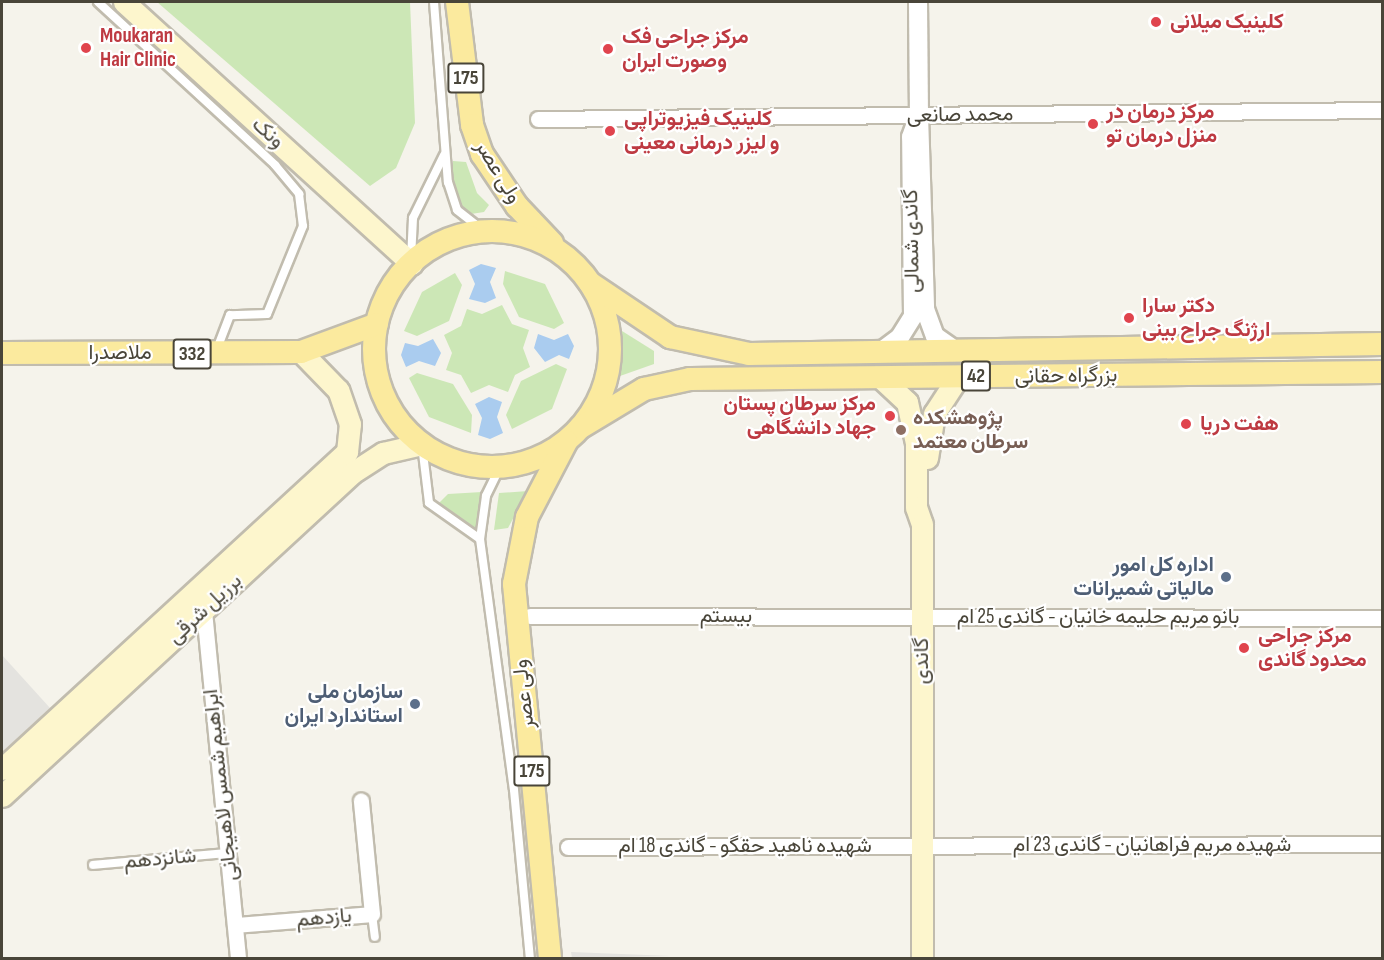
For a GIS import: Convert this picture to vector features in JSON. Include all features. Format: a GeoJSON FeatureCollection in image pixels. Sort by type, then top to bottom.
{"type":"FeatureCollection","features":[{"type":"Feature","properties":{"kind":"main road","name":"ونک"},"geometry":{"type":"LineString","coordinates":[[124,2],[412,264]]}},
{"type":"Feature","properties":{"kind":"main road","name":"ولی عصر"},"geometry":{"type":"LineString","coordinates":[[457,2],[472,125],[482,154],[518,206],[590,283],[608,326],[610,359],[602,394],[574,434],[527,518],[514,584],[550,958]]}},
{"type":"Feature","properties":{"kind":"main road"},"geometry":{"type":"LineString","coordinates":[[500,467],[452,460],[422,444],[397,419],[381,389],[374,357],[377,324],[392,287],[412,264],[452,239],[485,232],[518,235],[563,255]]}},
{"type":"Feature","properties":{"kind":"main road","name":"بزرگراه حقانی"},"geometry":{"type":"LineString","coordinates":[[590,283],[663,334],[693,346],[749,354],[1383,344]]}},
{"type":"Feature","properties":{"kind":"main road","name":"ملاصدرا"},"geometry":{"type":"LineString","coordinates":[[2,353],[301,352],[377,324]]}},
{"type":"Feature","properties":{"kind":"main road","name":"برزیل شرقی"},"geometry":{"type":"LineString","coordinates":[[2,769],[340,461],[351,436],[338,390],[301,352]]}},
{"type":"Feature","properties":{"kind":"main road","name":"بزرگراه حقانی"},"geometry":{"type":"LineString","coordinates":[[500,467],[532,460],[645,389],[681,380],[1383,372]]}},
{"type":"Feature","properties":{"kind":"main road","name":"گاندی"},"geometry":{"type":"LineString","coordinates":[[880,377],[901,392],[910,411],[922,525],[922,958]]}},
{"type":"Feature","properties":{"kind":"main road"},"geometry":{"type":"LineString","coordinates":[[922,525],[930,427],[941,396],[958,377]]}},
{"type":"Feature","properties":{"kind":"main road","name":"برزیل شرقی"},"geometry":{"type":"LineString","coordinates":[[2,796],[370,460],[422,444]]}},
{"type":"Feature","properties":{"kind":"street","name":"گاندی شمالی"},"geometry":{"type":"LineString","coordinates":[[918,2],[925,309],[935,336],[958,352]]}},
{"type":"Feature","properties":{"kind":"street","name":"محمد صانعی"},"geometry":{"type":"LineString","coordinates":[[538,119],[1383,110]]}},
{"type":"Feature","properties":{"kind":"street","name":"گاندی شمالی"},"geometry":{"type":"LineString","coordinates":[[879,353],[900,337],[912,316],[910,137],[919,115]]}},
{"type":"Feature","properties":{"kind":"street","name":"ابراهیم شمس لاهیجانی"},"geometry":{"type":"LineString","coordinates":[[204,611],[238,958]]}},
{"type":"Feature","properties":{"kind":"street","name":"بیستم"},"geometry":{"type":"LineString","coordinates":[[530,616],[922,617]]}},
{"type":"Feature","properties":{"kind":"street","name":"بانو مریم حلیمه خانیان - گاندی 25 ام"},"geometry":{"type":"LineString","coordinates":[[922,617],[1383,618]]}},
{"type":"Feature","properties":{"kind":"street","name":"یازدهم"},"geometry":{"type":"LineString","coordinates":[[235,925],[372,914],[361,801]]}},
{"type":"Feature","properties":{"kind":"street","name":"شهیده مریم فراهانیان - گاندی 23 ام"},"geometry":{"type":"LineString","coordinates":[[922,846],[1383,844]]}},
{"type":"Feature","properties":{"kind":"street","name":"شهیده ناهید حقگو - گاندی 18 ام"},"geometry":{"type":"LineString","coordinates":[[568,847],[922,846]]}},
{"type":"Feature","properties":{"kind":"lane"},"geometry":{"type":"LineString","coordinates":[[98,2],[275,165],[299,194],[303,226],[267,314],[230,315],[216,354]]}},
{"type":"Feature","properties":{"kind":"lane"},"geometry":{"type":"LineString","coordinates":[[434,2],[445,154],[457,210],[485,232]]}},
{"type":"Feature","properties":{"kind":"lane"},"geometry":{"type":"LineString","coordinates":[[412,264],[413,218],[445,154]]}},
{"type":"Feature","properties":{"kind":"lane"},"geometry":{"type":"LineString","coordinates":[[422,444],[429,503],[480,539]]}},
{"type":"Feature","properties":{"kind":"lane"},"geometry":{"type":"LineString","coordinates":[[500,467],[486,496],[480,539],[530,958]]}},
{"type":"Feature","properties":{"kind":"lane","name":"شانزدهم"},"geometry":{"type":"LineString","coordinates":[[93,865],[228,853]]}},
{"type":"Feature","properties":{"kind":"lane"},"geometry":{"type":"LineString","coordinates":[[372,914],[375,937]]}},
{"type":"Feature","properties":{"kind":"green space"},"geometry":{"type":"Polygon","coordinates":[[[157,2],[410,2],[415,123],[396,168],[370,186],[157,2]]]}},
{"type":"Feature","properties":{"kind":"green space"},"geometry":{"type":"Polygon","coordinates":[[[453,161],[466,162],[477,193],[489,205],[484,212],[471,214],[460,206],[452,190],[453,161]]]}},
{"type":"Feature","properties":{"kind":"green space"},"geometry":{"type":"Polygon","coordinates":[[[505,271],[545,284],[564,323],[554,329],[519,317],[503,284],[505,271]]]}},
{"type":"Feature","properties":{"kind":"green space"},"geometry":{"type":"Polygon","coordinates":[[[455,273],[462,285],[449,321],[417,336],[404,331],[422,292],[455,273]]]}},
{"type":"Feature","properties":{"kind":"green space"},"geometry":{"type":"Polygon","coordinates":[[[502,305],[512,324],[529,330],[523,348],[530,367],[515,375],[508,392],[489,385],[471,393],[461,375],[446,370],[452,353],[444,335],[461,326],[467,309],[482,314],[502,305]]]}},
{"type":"Feature","properties":{"kind":"green space"},"geometry":{"type":"Polygon","coordinates":[[[622,331],[654,351],[654,364],[620,376],[622,331]]]}},
{"type":"Feature","properties":{"kind":"green space"},"geometry":{"type":"Polygon","coordinates":[[[556,364],[567,369],[552,409],[512,429],[506,415],[521,381],[556,364]]]}},
{"type":"Feature","properties":{"kind":"green space"},"geometry":{"type":"Polygon","coordinates":[[[417,373],[453,384],[472,415],[471,433],[429,417],[409,378],[417,373]]]}},
{"type":"Feature","properties":{"kind":"green space"},"geometry":{"type":"Polygon","coordinates":[[[528,491],[508,528],[494,530],[499,493],[528,491]]]}},
{"type":"Feature","properties":{"kind":"green space"},"geometry":{"type":"Polygon","coordinates":[[[482,492],[477,528],[467,529],[439,503],[448,494],[482,492]]]}},
{"type":"Feature","properties":{"kind":"shaded area"},"geometry":{"type":"Polygon","coordinates":[[[2,655],[50,708],[2,752],[2,655]]]}},
{"type":"Feature","properties":{"kind":"shaded area"},"geometry":{"type":"Polygon","coordinates":[[[571,952],[671,956],[572,958],[571,952]]]}},
{"type":"Feature","properties":{"kind":"water"},"geometry":{"type":"Polygon","coordinates":[[[481,264],[496,268],[490,282],[496,298],[485,303],[469,299],[475,284],[469,270],[481,264]]]}},
{"type":"Feature","properties":{"kind":"water"},"geometry":{"type":"Polygon","coordinates":[[[538,334],[554,340],[568,334],[574,346],[569,359],[559,355],[545,362],[534,348],[538,334]]]}},
{"type":"Feature","properties":{"kind":"water"},"geometry":{"type":"Polygon","coordinates":[[[433,339],[441,353],[435,366],[419,361],[406,367],[401,355],[405,343],[418,346],[433,339]]]}},
{"type":"Feature","properties":{"kind":"water"},"geometry":{"type":"Polygon","coordinates":[[[489,397],[502,402],[497,417],[503,433],[490,439],[478,435],[482,418],[475,404],[489,397]]]}},
{"type":"Feature","properties":{"kind":"place","name":"کلینیک میلانی"},"geometry":{"type":"Point","coordinates":[1156,22]}},
{"type":"Feature","properties":{"kind":"place","name":"Moukaran Hair Clinic"},"geometry":{"type":"Point","coordinates":[86,48]}},
{"type":"Feature","properties":{"kind":"place","name":"مرکز جراحی فک وصورت ایران"},"geometry":{"type":"Point","coordinates":[608,49]}},
{"type":"Feature","properties":{"kind":"place","name":"مرکز درمان در منزل درمان تو"},"geometry":{"type":"Point","coordinates":[1093,124]}},
{"type":"Feature","properties":{"kind":"place","name":"کلینیک فیزیوتراپی و لیزر درمانی معینی"},"geometry":{"type":"Point","coordinates":[610,131]}},
{"type":"Feature","properties":{"kind":"place","name":"دکتر سارا ارژنگ جراح بینی"},"geometry":{"type":"Point","coordinates":[1129,318]}},
{"type":"Feature","properties":{"kind":"place","name":"مرکز سرطان پستان جهاد دانشگاهی"},"geometry":{"type":"Point","coordinates":[890,416]}},
{"type":"Feature","properties":{"kind":"place","name":"هفت دریا"},"geometry":{"type":"Point","coordinates":[1186,424]}},
{"type":"Feature","properties":{"kind":"place","name":"پژوهشکده سرطان معتمد"},"geometry":{"type":"Point","coordinates":[901,430]}},
{"type":"Feature","properties":{"kind":"place","name":"اداره کل امور مالیاتی شمیرانات"},"geometry":{"type":"Point","coordinates":[1226,577]}},
{"type":"Feature","properties":{"kind":"place","name":"مرکز جراحی محدود گاندی"},"geometry":{"type":"Point","coordinates":[1244,648]}},
{"type":"Feature","properties":{"kind":"place","name":"سازمان ملی استاندارد ایران"},"geometry":{"type":"Point","coordinates":[415,704]}}]}
